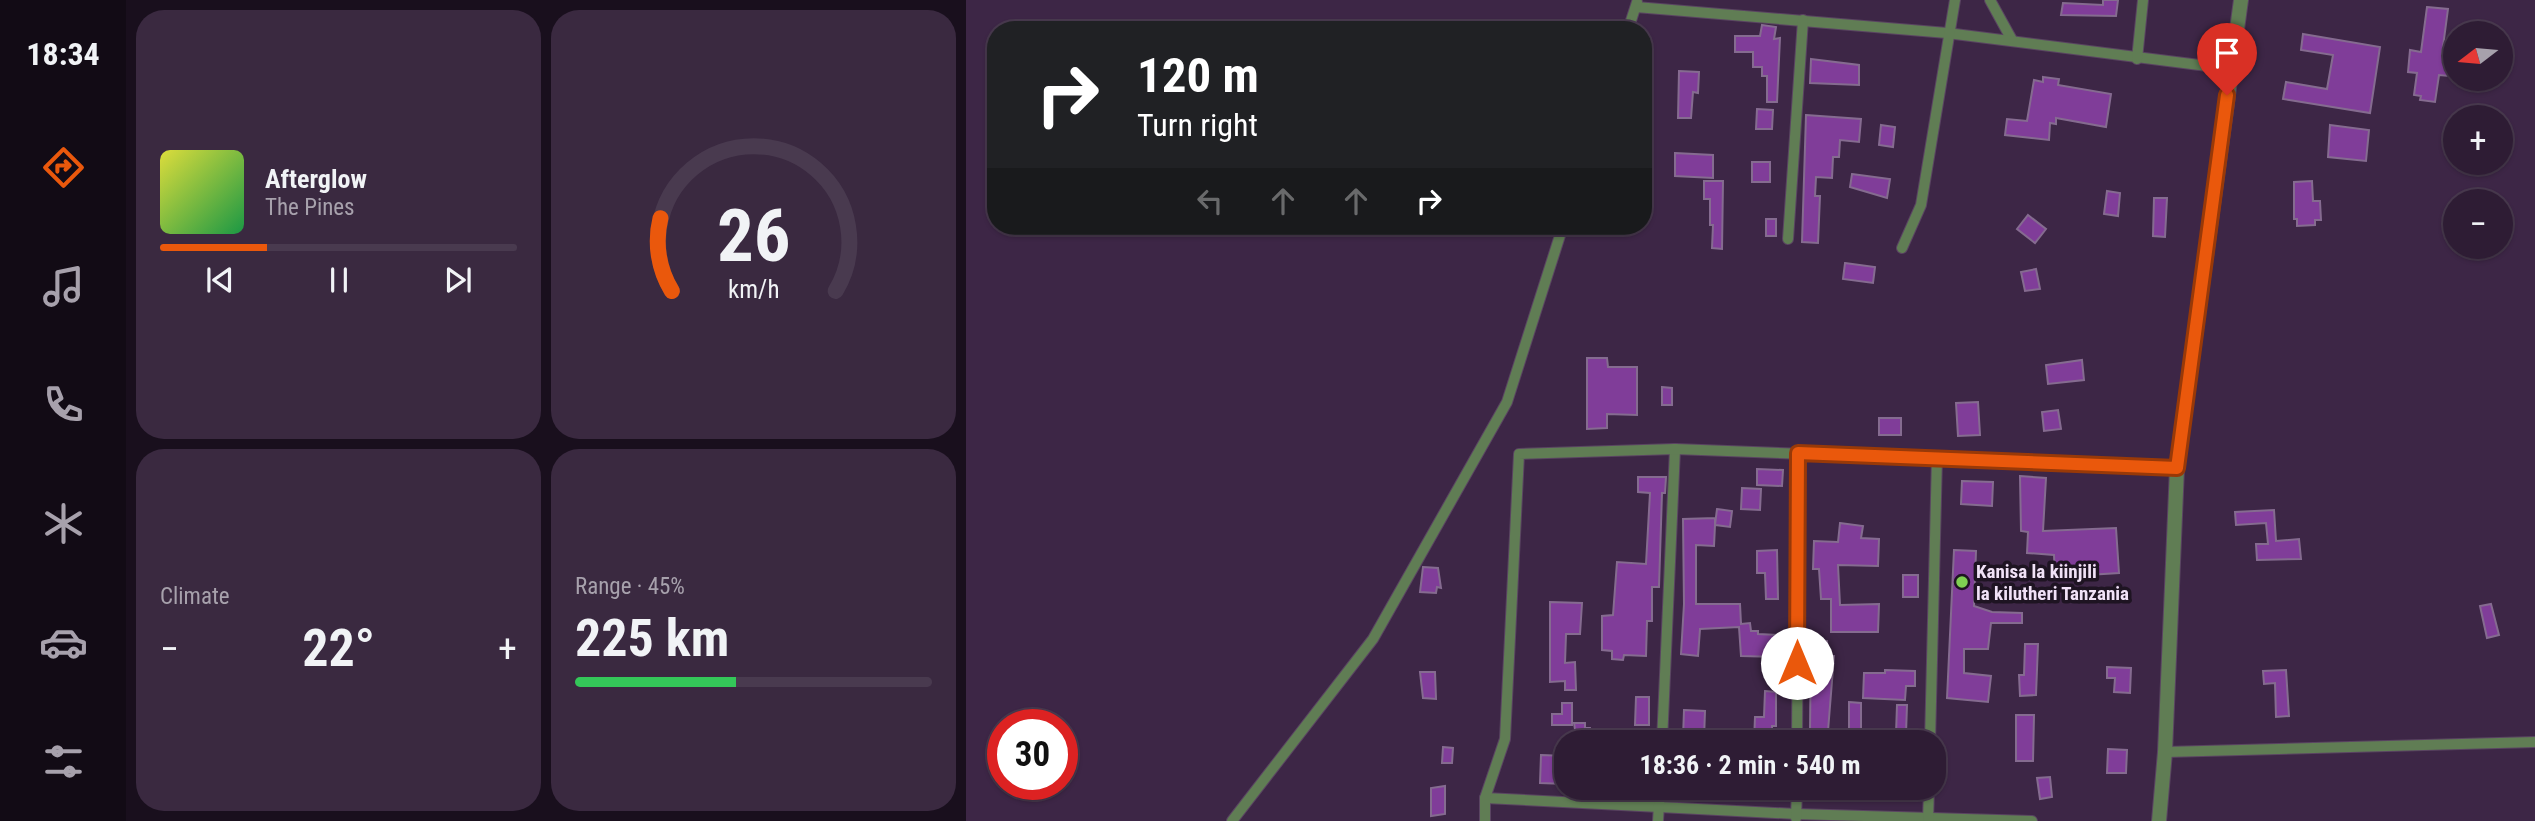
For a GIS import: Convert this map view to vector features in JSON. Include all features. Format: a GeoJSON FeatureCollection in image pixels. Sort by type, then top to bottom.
{"type":"FeatureCollection","features":[{"type":"Feature","properties":{"kind":"street"},"geometry":{"type":"LineString","coordinates":[[1902,248],[1921,205],[1947,33],[1955,0]]}},
{"type":"Feature","properties":{"kind":"street"},"geometry":{"type":"LineString","coordinates":[[1990,0],[2012,40]]}},
{"type":"Feature","properties":{"kind":"street"},"geometry":{"type":"LineString","coordinates":[[2137,59],[2143,0]]}},
{"type":"Feature","properties":{"kind":"street"},"geometry":{"type":"LineString","coordinates":[[2160,821],[2177,468],[2241,0]]}},
{"type":"Feature","properties":{"kind":"street"},"geometry":{"type":"LineString","coordinates":[[1631,21],[1637,4],[2012,40],[2137,59],[2231,69]]}},
{"type":"Feature","properties":{"kind":"street"},"geometry":{"type":"LineString","coordinates":[[1788,239],[1803,20]]}},
{"type":"Feature","properties":{"kind":"street"},"geometry":{"type":"LineString","coordinates":[[1232,821],[1373,639],[1507,402],[1560,235]]}},
{"type":"Feature","properties":{"kind":"street"},"geometry":{"type":"LineString","coordinates":[[1485,821],[1485,798],[1506,739],[1519,454],[1675,449],[2177,468]]}},
{"type":"Feature","properties":{"kind":"street"},"geometry":{"type":"LineString","coordinates":[[1663,730],[1675,449]]}},
{"type":"Feature","properties":{"kind":"street"},"geometry":{"type":"LineString","coordinates":[[1797,730],[1798,453]]}},
{"type":"Feature","properties":{"kind":"street"},"geometry":{"type":"LineString","coordinates":[[1930,730],[1937,457]]}},
{"type":"Feature","properties":{"kind":"street"},"geometry":{"type":"LineString","coordinates":[[2165,752],[2535,742]]}},
{"type":"Feature","properties":{"kind":"street"},"geometry":{"type":"LineString","coordinates":[[1485,798],[1659,806],[1796,818],[2032,821]]}},
{"type":"Feature","properties":{"kind":"street"},"geometry":{"type":"LineString","coordinates":[[1658,821],[1659,800]]}},
{"type":"Feature","properties":{"kind":"street"},"geometry":{"type":"LineString","coordinates":[[1796,818],[1797,800]]}},
{"type":"Feature","properties":{"kind":"street"},"geometry":{"type":"LineString","coordinates":[[1928,819],[1929,800]]}},
{"type":"Feature","properties":{"kind":"building"},"geometry":{"type":"Polygon","coordinates":[[[2103,0],[2118,0],[2116,16],[2061,15],[2063,3],[2103,5],[2103,0]]]}},
{"type":"Feature","properties":{"kind":"building"},"geometry":{"type":"Polygon","coordinates":[[[2427,7],[2448,9],[2446,21],[2443,21],[2443,75],[2439,75],[2435,102],[2420,100],[2421,96],[2414,95],[2417,73],[2408,72],[2410,50],[2421,52],[2427,7]]]}},
{"type":"Feature","properties":{"kind":"building"},"geometry":{"type":"Polygon","coordinates":[[[1762,25],[1776,27],[1774,39],[1780,38],[1777,102],[1767,102],[1767,76],[1762,76],[1762,67],[1753,67],[1753,52],[1735,52],[1735,36],[1760,36],[1762,25]]]}},
{"type":"Feature","properties":{"kind":"building"},"geometry":{"type":"Polygon","coordinates":[[[2303,34],[2380,47],[2370,113],[2283,99],[2286,82],[2327,89],[2333,55],[2301,50],[2303,34]]]}},
{"type":"Feature","properties":{"kind":"building"},"geometry":{"type":"Polygon","coordinates":[[[1811,59],[1859,65],[1859,85],[1810,83],[1811,59]]]}},
{"type":"Feature","properties":{"kind":"building"},"geometry":{"type":"Polygon","coordinates":[[[1679,71],[1699,72],[1698,93],[1693,92],[1691,118],[1678,118],[1679,71]]]}},
{"type":"Feature","properties":{"kind":"building"},"geometry":{"type":"Polygon","coordinates":[[[2043,77],[2059,79],[2058,85],[2111,94],[2106,127],[2056,118],[2056,124],[2050,123],[2049,140],[2005,135],[2007,119],[2027,121],[2034,80],[2043,82],[2043,77]]]}},
{"type":"Feature","properties":{"kind":"building"},"geometry":{"type":"Polygon","coordinates":[[[1757,109],[1773,110],[1772,129],[1756,129],[1757,109]]]}},
{"type":"Feature","properties":{"kind":"building"},"geometry":{"type":"Polygon","coordinates":[[[1806,115],[1861,119],[1859,142],[1840,140],[1839,157],[1833,157],[1832,178],[1816,177],[1815,196],[1820,196],[1818,243],[1802,242],[1806,115]]]}},
{"type":"Feature","properties":{"kind":"building"},"geometry":{"type":"Polygon","coordinates":[[[1881,125],[1895,127],[1893,147],[1879,145],[1881,125]]]}},
{"type":"Feature","properties":{"kind":"building"},"geometry":{"type":"Polygon","coordinates":[[[2330,125],[2369,130],[2366,161],[2328,157],[2330,125]]]}},
{"type":"Feature","properties":{"kind":"building"},"geometry":{"type":"Polygon","coordinates":[[[1675,153],[1713,155],[1713,178],[1675,176],[1675,153]]]}},
{"type":"Feature","properties":{"kind":"building"},"geometry":{"type":"Polygon","coordinates":[[[1752,162],[1770,162],[1770,182],[1752,182],[1752,162]]]}},
{"type":"Feature","properties":{"kind":"building"},"geometry":{"type":"Polygon","coordinates":[[[1852,174],[1890,179],[1887,198],[1850,187],[1852,174]]]}},
{"type":"Feature","properties":{"kind":"building"},"geometry":{"type":"Polygon","coordinates":[[[1704,181],[1723,181],[1722,249],[1712,248],[1710,199],[1704,199],[1704,181]]]}},
{"type":"Feature","properties":{"kind":"building"},"geometry":{"type":"Polygon","coordinates":[[[2312,181],[2313,201],[2320,201],[2321,220],[2315,220],[2315,225],[2297,226],[2297,219],[2294,219],[2294,182],[2312,181]]]}},
{"type":"Feature","properties":{"kind":"building"},"geometry":{"type":"Polygon","coordinates":[[[2107,191],[2120,193],[2118,216],[2104,214],[2107,191]]]}},
{"type":"Feature","properties":{"kind":"building"},"geometry":{"type":"Polygon","coordinates":[[[2154,198],[2167,198],[2165,237],[2153,236],[2154,198]]]}},
{"type":"Feature","properties":{"kind":"building"},"geometry":{"type":"Polygon","coordinates":[[[2028,215],[2046,229],[2035,243],[2017,229],[2028,215]]]}},
{"type":"Feature","properties":{"kind":"building"},"geometry":{"type":"Polygon","coordinates":[[[1766,219],[1776,219],[1776,236],[1766,236],[1766,219]]]}},
{"type":"Feature","properties":{"kind":"building"},"geometry":{"type":"Polygon","coordinates":[[[1845,263],[1875,267],[1873,283],[1843,279],[1845,263]]]}},
{"type":"Feature","properties":{"kind":"building"},"geometry":{"type":"Polygon","coordinates":[[[2036,269],[2040,289],[2025,291],[2021,272],[2036,269]]]}},
{"type":"Feature","properties":{"kind":"building"},"geometry":{"type":"Polygon","coordinates":[[[1587,358],[1607,358],[1608,367],[1637,367],[1637,415],[1607,414],[1607,428],[1587,429],[1587,358]]]}},
{"type":"Feature","properties":{"kind":"building"},"geometry":{"type":"Polygon","coordinates":[[[2082,360],[2084,380],[2048,384],[2046,365],[2082,360]]]}},
{"type":"Feature","properties":{"kind":"building"},"geometry":{"type":"Polygon","coordinates":[[[1662,387],[1672,388],[1672,405],[1662,405],[1662,387]]]}},
{"type":"Feature","properties":{"kind":"building"},"geometry":{"type":"Polygon","coordinates":[[[1978,402],[1980,435],[1958,436],[1956,403],[1978,402]]]}},
{"type":"Feature","properties":{"kind":"building"},"geometry":{"type":"Polygon","coordinates":[[[2058,410],[2061,429],[2044,431],[2042,412],[2058,410]]]}},
{"type":"Feature","properties":{"kind":"building"},"geometry":{"type":"Polygon","coordinates":[[[1879,418],[1901,418],[1901,435],[1879,435],[1879,418]]]}},
{"type":"Feature","properties":{"kind":"building"},"geometry":{"type":"Polygon","coordinates":[[[1757,469],[1783,470],[1782,486],[1757,485],[1757,469]]]}},
{"type":"Feature","properties":{"kind":"building"},"geometry":{"type":"Polygon","coordinates":[[[2020,476],[2046,478],[2043,531],[2116,528],[2119,573],[2055,577],[2054,555],[2027,553],[2028,532],[2021,531],[2020,476]]]}},
{"type":"Feature","properties":{"kind":"building"},"geometry":{"type":"Polygon","coordinates":[[[1638,477],[1666,477],[1665,493],[1662,493],[1659,587],[1652,587],[1652,621],[1647,621],[1646,656],[1624,655],[1623,660],[1612,659],[1612,651],[1602,650],[1602,616],[1613,615],[1617,562],[1646,564],[1650,493],[1638,492],[1638,477]]]}},
{"type":"Feature","properties":{"kind":"building"},"geometry":{"type":"Polygon","coordinates":[[[1962,481],[1993,482],[1992,506],[1961,504],[1962,481]]]}},
{"type":"Feature","properties":{"kind":"building"},"geometry":{"type":"Polygon","coordinates":[[[1742,488],[1761,489],[1760,510],[1741,509],[1742,488]]]}},
{"type":"Feature","properties":{"kind":"building"},"geometry":{"type":"Polygon","coordinates":[[[1717,509],[1732,511],[1730,527],[1715,525],[1717,509]]]}},
{"type":"Feature","properties":{"kind":"building"},"geometry":{"type":"Polygon","coordinates":[[[2274,510],[2276,541],[2299,539],[2301,559],[2257,560],[2256,544],[2268,544],[2266,523],[2236,525],[2235,512],[2274,510]]]}},
{"type":"Feature","properties":{"kind":"building"},"geometry":{"type":"Polygon","coordinates":[[[1715,518],[1714,546],[1696,545],[1696,604],[1740,604],[1741,624],[1750,623],[1751,631],[1758,631],[1758,634],[1778,635],[1778,657],[1741,656],[1739,627],[1700,629],[1698,656],[1681,654],[1684,604],[1683,519],[1715,518]]]}},
{"type":"Feature","properties":{"kind":"building"},"geometry":{"type":"Polygon","coordinates":[[[1840,523],[1863,526],[1861,538],[1879,539],[1878,566],[1838,565],[1840,605],[1879,604],[1878,632],[1831,632],[1831,599],[1821,599],[1819,569],[1813,569],[1814,541],[1838,542],[1840,523]]]}},
{"type":"Feature","properties":{"kind":"building"},"geometry":{"type":"Polygon","coordinates":[[[1777,550],[1778,599],[1766,599],[1765,573],[1757,573],[1757,551],[1777,550]]]}},
{"type":"Feature","properties":{"kind":"building"},"geometry":{"type":"Polygon","coordinates":[[[1954,550],[1976,551],[1974,606],[1992,612],[2022,613],[2022,623],[1991,623],[1988,649],[1964,649],[1964,673],[1991,676],[1988,702],[1947,698],[1954,550]]]}},
{"type":"Feature","properties":{"kind":"building"},"geometry":{"type":"Polygon","coordinates":[[[1423,567],[1438,568],[1441,588],[1437,587],[1436,593],[1420,592],[1423,567]]]}},
{"type":"Feature","properties":{"kind":"building"},"geometry":{"type":"Polygon","coordinates":[[[1903,575],[1918,575],[1918,597],[1903,597],[1903,575]]]}},
{"type":"Feature","properties":{"kind":"building"},"geometry":{"type":"Polygon","coordinates":[[[1550,602],[1582,603],[1580,634],[1566,634],[1565,663],[1575,662],[1576,690],[1565,690],[1565,681],[1550,682],[1550,602]]]}},
{"type":"Feature","properties":{"kind":"building"},"geometry":{"type":"Polygon","coordinates":[[[2491,604],[2499,635],[2487,638],[2480,606],[2491,604]]]}},
{"type":"Feature","properties":{"kind":"building"},"geometry":{"type":"Polygon","coordinates":[[[1811,638],[1827,641],[1828,656],[1834,656],[1828,730],[1810,730],[1811,638]]]}},
{"type":"Feature","properties":{"kind":"building"},"geometry":{"type":"Polygon","coordinates":[[[2025,644],[2038,644],[2036,695],[2020,696],[2019,675],[2024,675],[2025,644]]]}},
{"type":"Feature","properties":{"kind":"building"},"geometry":{"type":"Polygon","coordinates":[[[2107,667],[2131,668],[2130,693],[2114,692],[2115,678],[2107,678],[2107,667]]]}},
{"type":"Feature","properties":{"kind":"building"},"geometry":{"type":"Polygon","coordinates":[[[1885,670],[1915,671],[1915,686],[1906,686],[1905,700],[1863,698],[1864,673],[1885,673],[1885,670]]]}},
{"type":"Feature","properties":{"kind":"building"},"geometry":{"type":"Polygon","coordinates":[[[2286,670],[2289,716],[2276,717],[2275,683],[2264,684],[2263,671],[2286,670]]]}},
{"type":"Feature","properties":{"kind":"building"},"geometry":{"type":"Polygon","coordinates":[[[1420,672],[1435,672],[1436,699],[1423,698],[1420,672]]]}},
{"type":"Feature","properties":{"kind":"building"},"geometry":{"type":"Polygon","coordinates":[[[1765,691],[1776,692],[1776,726],[1772,726],[1772,730],[1754,730],[1755,717],[1764,717],[1765,691]]]}},
{"type":"Feature","properties":{"kind":"building"},"geometry":{"type":"Polygon","coordinates":[[[1636,697],[1649,697],[1649,725],[1635,725],[1636,697]]]}},
{"type":"Feature","properties":{"kind":"building"},"geometry":{"type":"Polygon","coordinates":[[[1849,702],[1861,703],[1861,730],[1849,730],[1849,702]]]}},
{"type":"Feature","properties":{"kind":"building"},"geometry":{"type":"Polygon","coordinates":[[[1562,703],[1572,703],[1572,725],[1552,725],[1552,714],[1562,714],[1562,703]]]}},
{"type":"Feature","properties":{"kind":"building"},"geometry":{"type":"Polygon","coordinates":[[[1897,705],[1907,705],[1906,730],[1896,730],[1897,705]]]}},
{"type":"Feature","properties":{"kind":"building"},"geometry":{"type":"Polygon","coordinates":[[[1684,710],[1705,711],[1704,730],[1683,730],[1684,710]]]}},
{"type":"Feature","properties":{"kind":"building"},"geometry":{"type":"Polygon","coordinates":[[[2016,715],[2034,715],[2033,761],[2016,761],[2016,715]]]}},
{"type":"Feature","properties":{"kind":"building"},"geometry":{"type":"Polygon","coordinates":[[[1574,723],[1585,723],[1585,728],[1590,730],[1575,730],[1574,723]]]}},
{"type":"Feature","properties":{"kind":"building"},"geometry":{"type":"Polygon","coordinates":[[[1443,747],[1453,748],[1452,763],[1442,763],[1443,747]]]}},
{"type":"Feature","properties":{"kind":"building"},"geometry":{"type":"Polygon","coordinates":[[[2108,749],[2127,750],[2126,773],[2107,773],[2108,749]]]}},
{"type":"Feature","properties":{"kind":"building"},"geometry":{"type":"Polygon","coordinates":[[[1541,755],[1554,756],[1554,784],[1540,783],[1541,755]]]}},
{"type":"Feature","properties":{"kind":"building"},"geometry":{"type":"Polygon","coordinates":[[[2050,777],[2052,797],[2040,799],[2037,778],[2050,777]]]}},
{"type":"Feature","properties":{"kind":"building"},"geometry":{"type":"Polygon","coordinates":[[[1445,786],[1445,814],[1431,816],[1431,788],[1445,786]]]}},
{"type":"Feature","properties":{"kind":"place","name":"Kanisa la kiinjili la kilutheri Tanzania"},"geometry":{"type":"Point","coordinates":[1962,582]}},
{"type":"Feature","properties":{"kind":"route"},"geometry":{"type":"LineString","coordinates":[[1797,663],[1798,453],[2177,468],[2227,95]]}}]}
